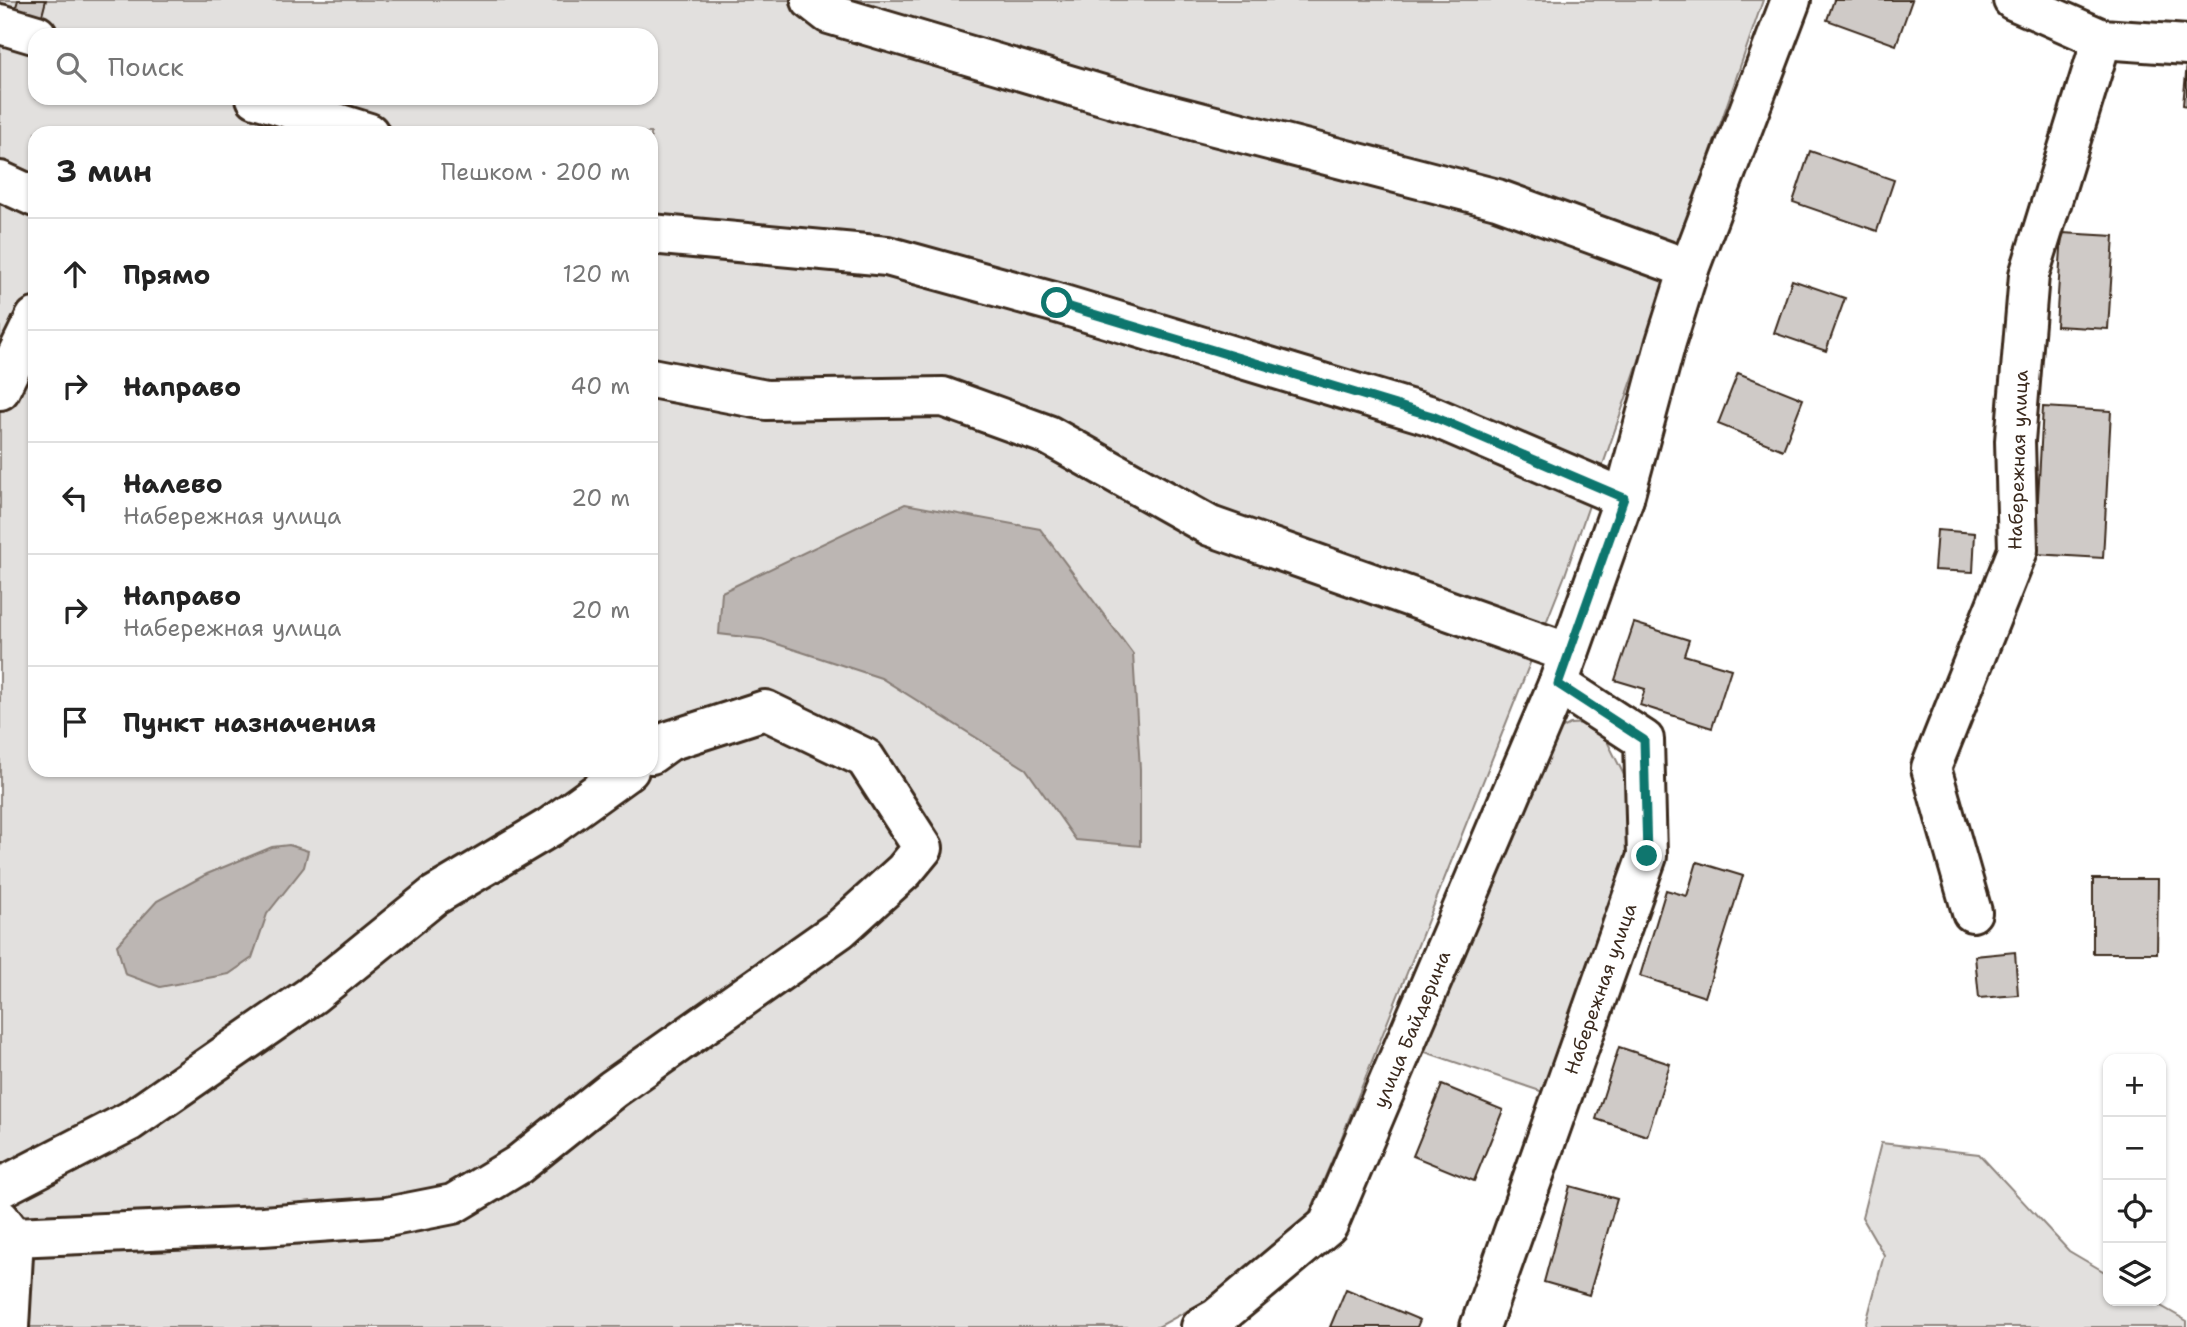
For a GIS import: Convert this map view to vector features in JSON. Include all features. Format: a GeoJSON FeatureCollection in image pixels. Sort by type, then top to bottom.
{"type":"FeatureCollection","features":[{"type":"Feature","properties":{"kind":"street"},"geometry":{"type":"LineString","coordinates":[[811,0],[829,14],[1153,110],[1497,199],[1689,270]]}},
{"type":"Feature","properties":{"kind":"street","name":"улица Байдерина"},"geometry":{"type":"LineString","coordinates":[[1201,1327],[1217,1318],[1328,1225],[1563,669],[1624,498],[1689,270],[1791,0]]}},
{"type":"Feature","properties":{"kind":"street"},"geometry":{"type":"LineString","coordinates":[[2012,0],[2102,39],[2187,45]]}},
{"type":"Feature","properties":{"kind":"street"},"geometry":{"type":"LineString","coordinates":[[0,24],[28,32]]}},
{"type":"Feature","properties":{"kind":"street","name":"Набережная улица"},"geometry":{"type":"LineString","coordinates":[[1972,912],[1931,768],[2018,550],[2015,441],[2029,275],[2102,39]]}},
{"type":"Feature","properties":{"kind":"street"},"geometry":{"type":"LineString","coordinates":[[279,105],[346,126]]}},
{"type":"Feature","properties":{"kind":"street"},"geometry":{"type":"LineString","coordinates":[[0,181],[28,194]]}},
{"type":"Feature","properties":{"kind":"street"},"geometry":{"type":"LineString","coordinates":[[658,235],[887,256],[1057,303],[1432,416],[1624,498]]}},
{"type":"Feature","properties":{"kind":"street"},"geometry":{"type":"LineString","coordinates":[[0,390],[28,332]]}},
{"type":"Feature","properties":{"kind":"street"},"geometry":{"type":"LineString","coordinates":[[658,378],[766,400],[943,397],[1048,435],[1210,526],[1563,669]]}},
{"type":"Feature","properties":{"kind":"street","name":"Набережная улица"},"geometry":{"type":"LineString","coordinates":[[1480,1327],[1647,856],[1644,740],[1563,669]]}},
{"type":"Feature","properties":{"kind":"street"},"geometry":{"type":"LineString","coordinates":[[9,1327],[7,1228],[263,1226],[387,1217],[453,1204],[518,1165],[612,1089],[840,929],[904,871],[923,848],[865,758],[765,710],[669,741],[658,749]]}},
{"type":"Feature","properties":{"kind":"street"},"geometry":{"type":"LineString","coordinates":[[0,1188],[130,1121],[312,995],[434,897],[550,827],[619,777]]}},
{"type":"Feature","properties":{"kind":"shaded area"},"geometry":{"type":"Polygon","coordinates":[[[0,0],[1763,0],[1565,575],[1309,1215],[1209,1299],[1158,1327],[0,1327],[0,0]]]}},
{"type":"Feature","properties":{"kind":"shaded area"},"geometry":{"type":"Polygon","coordinates":[[[905,504],[1040,529],[1133,654],[1140,769],[1140,846],[1076,840],[1026,769],[881,678],[762,639],[719,634],[722,592],[905,504]]]}},
{"type":"Feature","properties":{"kind":"shaded area"},"geometry":{"type":"Polygon","coordinates":[[[1589,723],[1606,739],[1629,785],[1634,854],[1549,1094],[1419,1050],[1548,736],[1570,724],[1589,723]]]}},
{"type":"Feature","properties":{"kind":"shaded area"},"geometry":{"type":"Polygon","coordinates":[[[289,845],[308,851],[304,867],[267,914],[252,958],[229,974],[160,987],[125,974],[117,945],[157,901],[207,874],[272,847],[289,845]]]}},
{"type":"Feature","properties":{"kind":"shaded area"},"geometry":{"type":"Polygon","coordinates":[[[1881,1143],[1979,1154],[2069,1251],[2103,1271],[2103,1306],[2161,1306],[2187,1321],[2187,1327],[1865,1327],[1884,1255],[1862,1217],[1881,1143]]]}},
{"type":"Feature","properties":{"kind":"building"},"geometry":{"type":"Polygon","coordinates":[[[18,0],[46,0],[39,27],[12,20],[18,0]]]}},
{"type":"Feature","properties":{"kind":"building"},"geometry":{"type":"Polygon","coordinates":[[[1834,0],[1912,0],[1896,45],[1827,20],[1834,0]]]}},
{"type":"Feature","properties":{"kind":"building"},"geometry":{"type":"Polygon","coordinates":[[[2187,63],[2187,106],[2183,105],[2187,63]]]}},
{"type":"Feature","properties":{"kind":"building"},"geometry":{"type":"Polygon","coordinates":[[[1810,151],[1894,180],[1877,231],[1793,202],[1810,151]]]}},
{"type":"Feature","properties":{"kind":"building"},"geometry":{"type":"Polygon","coordinates":[[[2062,233],[2114,236],[2108,329],[2056,326],[2062,233]]]}},
{"type":"Feature","properties":{"kind":"building"},"geometry":{"type":"Polygon","coordinates":[[[1792,280],[1845,298],[1826,351],[1774,333],[1792,280]]]}},
{"type":"Feature","properties":{"kind":"building"},"geometry":{"type":"Polygon","coordinates":[[[1738,373],[1803,399],[1783,450],[1718,424],[1738,373]]]}},
{"type":"Feature","properties":{"kind":"building"},"geometry":{"type":"Polygon","coordinates":[[[2043,407],[2111,411],[2103,558],[2035,554],[2043,407]]]}},
{"type":"Feature","properties":{"kind":"building"},"geometry":{"type":"Polygon","coordinates":[[[1937,530],[1975,533],[1973,572],[1934,570],[1937,530]]]}},
{"type":"Feature","properties":{"kind":"building"},"geometry":{"type":"Polygon","coordinates":[[[1634,623],[1689,640],[1684,655],[1731,669],[1712,728],[1640,705],[1645,689],[1615,680],[1634,623]]]}},
{"type":"Feature","properties":{"kind":"building"},"geometry":{"type":"Polygon","coordinates":[[[1697,862],[1743,876],[1705,997],[1640,976],[1666,890],[1687,896],[1697,862]]]}},
{"type":"Feature","properties":{"kind":"building"},"geometry":{"type":"Polygon","coordinates":[[[2093,879],[2158,879],[2157,953],[2093,953],[2093,879]]]}},
{"type":"Feature","properties":{"kind":"building"},"geometry":{"type":"Polygon","coordinates":[[[2015,952],[2018,995],[1979,998],[1975,956],[2015,952]]]}},
{"type":"Feature","properties":{"kind":"building"},"geometry":{"type":"Polygon","coordinates":[[[1619,1047],[1670,1064],[1647,1136],[1596,1119],[1619,1047]]]}},
{"type":"Feature","properties":{"kind":"building"},"geometry":{"type":"Polygon","coordinates":[[[1442,1085],[1503,1110],[1474,1181],[1413,1156],[1442,1085]]]}},
{"type":"Feature","properties":{"kind":"building"},"geometry":{"type":"Polygon","coordinates":[[[1570,1186],[1617,1199],[1589,1295],[1544,1282],[1570,1186]]]}},
{"type":"Feature","properties":{"kind":"building"},"geometry":{"type":"Polygon","coordinates":[[[1346,1289],[1420,1320],[1417,1327],[1330,1327],[1346,1289]]]}},
{"type":"Feature","properties":{"kind":"route"},"geometry":{"type":"LineString","coordinates":[[1057,303],[1432,416],[1624,498],[1558,684],[1644,740],[1647,856]]}}]}
